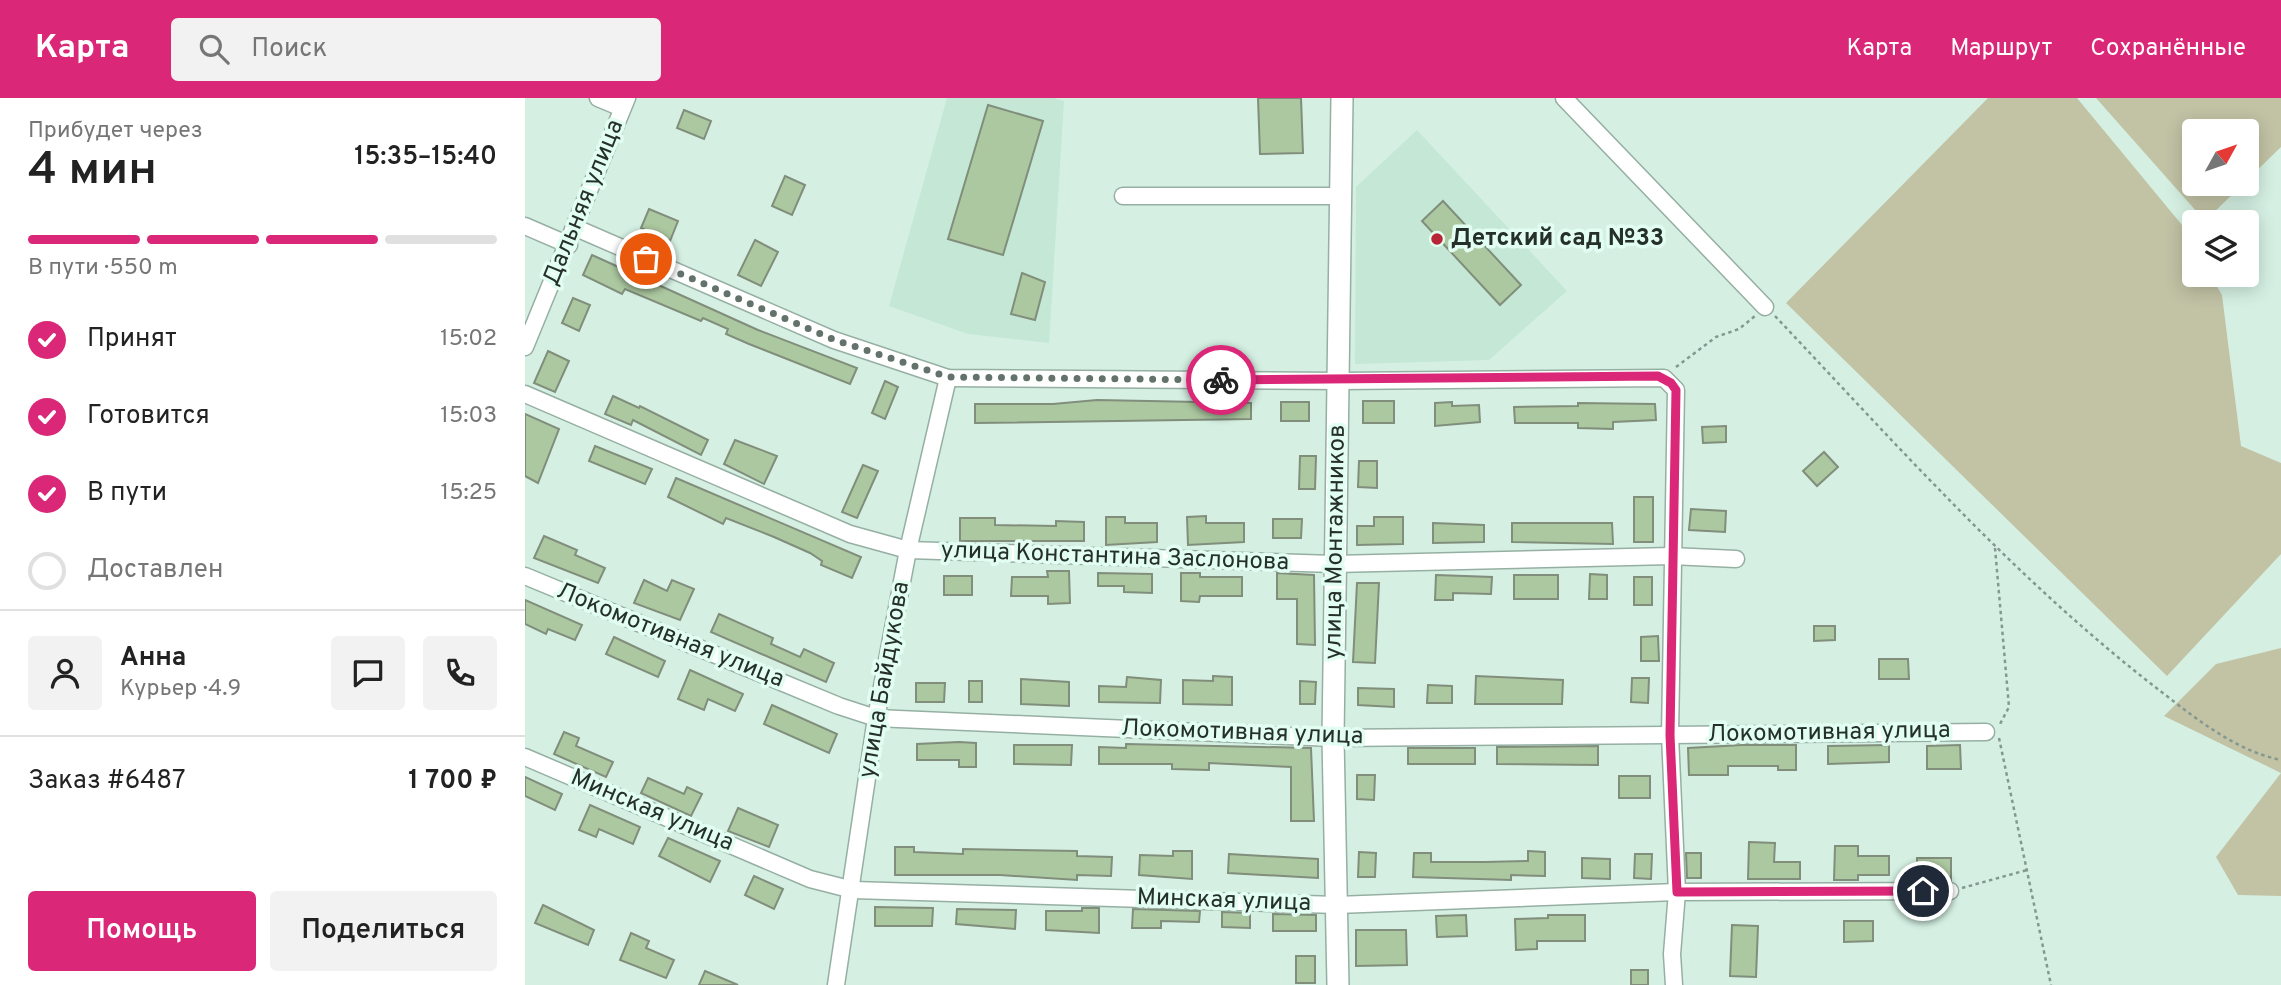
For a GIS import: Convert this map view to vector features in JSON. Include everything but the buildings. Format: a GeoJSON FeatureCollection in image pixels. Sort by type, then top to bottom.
{"type":"FeatureCollection","features":[{"type":"Feature","properties":{"kind":"street"},"geometry":{"type":"LineString","coordinates":[[598,98],[625,103]]}},
{"type":"Feature","properties":{"kind":"street","name":"улица Монтажников"},"geometry":{"type":"LineString","coordinates":[[1338,985],[1333,738],[1342,98]]}},
{"type":"Feature","properties":{"kind":"street"},"geometry":{"type":"LineString","coordinates":[[1564,98],[1765,307]]}},
{"type":"Feature","properties":{"kind":"street","name":"Дальняя улица"},"geometry":{"type":"LineString","coordinates":[[525,346],[576,228],[625,103]]}},
{"type":"Feature","properties":{"kind":"street"},"geometry":{"type":"LineString","coordinates":[[1123,195],[1339,196]]}},
{"type":"Feature","properties":{"kind":"street"},"geometry":{"type":"LineString","coordinates":[[525,226],[569,245]]}},
{"type":"Feature","properties":{"kind":"street"},"geometry":{"type":"LineString","coordinates":[[576,228],[835,340],[948,377],[1340,381],[1664,378],[1676,390],[1671,556],[1670,735],[1677,892],[1672,954],[1674,985]]}},
{"type":"Feature","properties":{"kind":"street","name":"улица Байдукова"},"geometry":{"type":"LineString","coordinates":[[836,985],[853,890],[876,718],[908,550],[948,377]]}},
{"type":"Feature","properties":{"kind":"street","name":"улица Константина Заслонова"},"geometry":{"type":"LineString","coordinates":[[525,394],[850,534],[908,550],[1334,564],[1671,556],[1736,559]]}},
{"type":"Feature","properties":{"kind":"street","name":"Локомотивная улица"},"geometry":{"type":"LineString","coordinates":[[525,576],[839,706],[876,718],[1333,738],[1992,730]]}},
{"type":"Feature","properties":{"kind":"street","name":"Минская улица"},"geometry":{"type":"LineString","coordinates":[[525,757],[810,879],[853,890],[1337,905],[1677,892],[1950,891]]}},
{"type":"Feature","properties":{"kind":"path"},"geometry":{"type":"LineString","coordinates":[[1664,378],[1691,354],[1716,337],[1739,329],[1765,307],[1995,548],[2108,650],[2194,717],[2257,755],[2281,760]]}},
{"type":"Feature","properties":{"kind":"path"},"geometry":{"type":"LineString","coordinates":[[1995,548],[2009,707],[2005,721],[1992,730],[2052,985]]}},
{"type":"Feature","properties":{"kind":"path"},"geometry":{"type":"LineString","coordinates":[[1950,891],[2027,870]]}},
{"type":"Feature","properties":{"kind":"shaded area"},"geometry":{"type":"Polygon","coordinates":[[[947,98],[1054,98],[1064,101],[1049,343],[968,334],[889,306],[947,98]]]}},
{"type":"Feature","properties":{"kind":"shaded area"},"geometry":{"type":"Polygon","coordinates":[[[1988,98],[2077,98],[2182,225],[2182,287],[2217,287],[2222,295],[2241,446],[2281,463],[2281,554],[2167,676],[1786,303],[1988,98]]]}},
{"type":"Feature","properties":{"kind":"shaded area"},"geometry":{"type":"Polygon","coordinates":[[[2096,98],[2281,98],[2281,147],[2259,168],[2259,119],[2182,119],[2182,195],[2096,98]]]}},
{"type":"Feature","properties":{"kind":"shaded area","name":"Детский сад №33"},"geometry":{"type":"Polygon","coordinates":[[[1417,130],[1567,291],[1489,360],[1355,364],[1356,187],[1417,130]]]}},
{"type":"Feature","properties":{"kind":"shaded area"},"geometry":{"type":"Polygon","coordinates":[[[2183,196],[2231,196],[2216,210],[2195,210],[2183,196]]]}},
{"type":"Feature","properties":{"kind":"shaded area"},"geometry":{"type":"Polygon","coordinates":[[[2281,648],[2281,773],[2164,716],[2216,664],[2281,648]]]}},
{"type":"Feature","properties":{"kind":"shaded area"},"geometry":{"type":"Polygon","coordinates":[[[2281,773],[2281,896],[2238,895],[2216,857],[2281,773]]]}},
{"type":"Feature","properties":{"kind":"way so far"},"geometry":{"type":"LineString","coordinates":[[646,259],[835,340],[948,377],[1221,380]]}},
{"type":"Feature","properties":{"kind":"place","name":"Детский сад №33"},"geometry":{"type":"Point","coordinates":[1437,239]}},
{"type":"Feature","properties":{"kind":"route"},"geometry":{"type":"LineString","coordinates":[[1221,380],[1658,376],[1671,383],[1676,390],[1671,556],[1670,735],[1677,892],[1923,891]]}}]}
